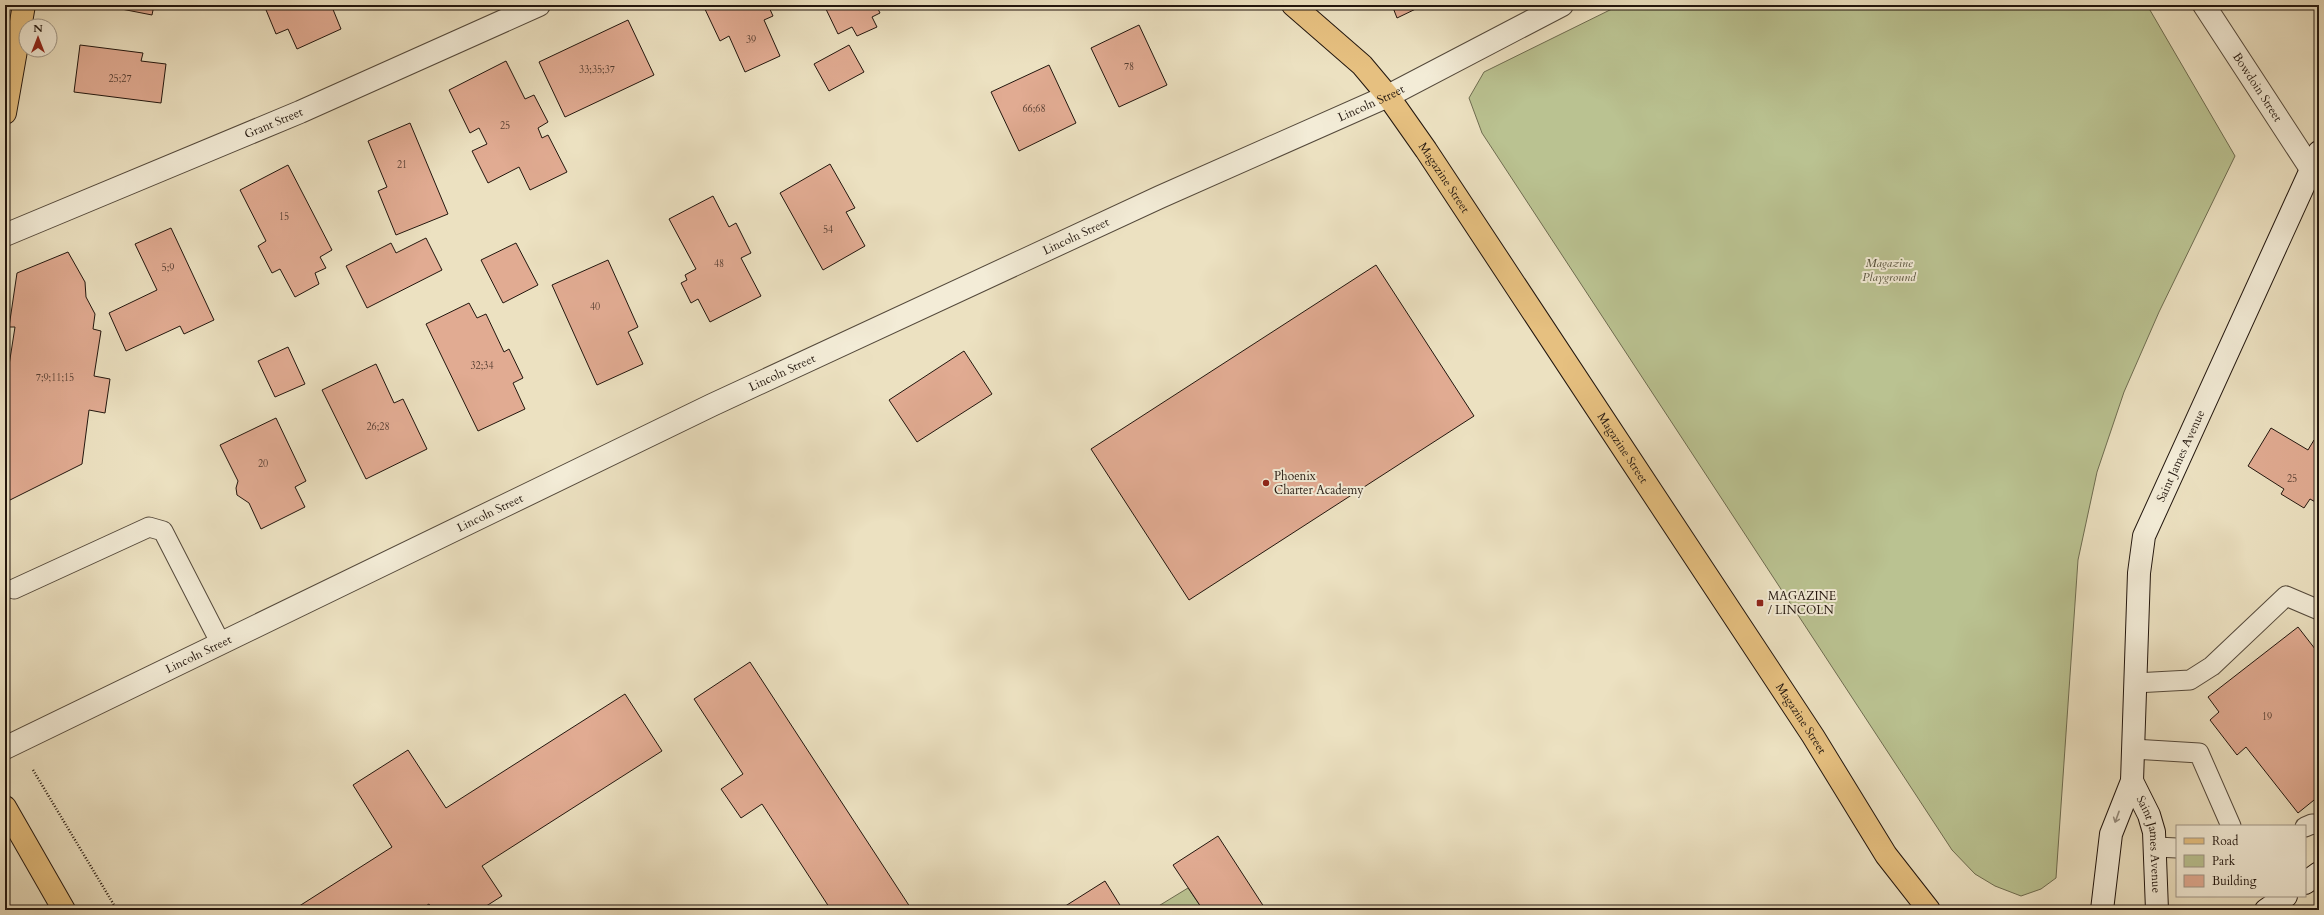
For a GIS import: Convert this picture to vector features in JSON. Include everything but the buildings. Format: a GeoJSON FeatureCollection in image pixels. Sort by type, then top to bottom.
{"type":"FeatureCollection","features":[{"type":"Feature","properties":{"kind":"main road"},"geometry":{"type":"LineString","coordinates":[[5,113],[7,90],[24,5]]}},
{"type":"Feature","properties":{"kind":"main road","name":"Magazine Street"},"geometry":{"type":"LineString","coordinates":[[1293,5],[1346,50],[1388,96],[1426,150],[1808,729],[1886,855],[1929,910]]}},
{"type":"Feature","properties":{"kind":"main road"},"geometry":{"type":"LineString","coordinates":[[5,807],[64,910]]}},
{"type":"Feature","properties":{"kind":"street","name":"Grant Street"},"geometry":{"type":"LineString","coordinates":[[5,235],[300,112],[539,5]]}},
{"type":"Feature","properties":{"kind":"street","name":"Lincoln Street"},"geometry":{"type":"LineString","coordinates":[[11,745],[718,402],[1160,198],[1388,96],[1562,5]]}},
{"type":"Feature","properties":{"kind":"street","name":"Bowdoin Street"},"geometry":{"type":"LineString","coordinates":[[2204,5],[2315,160]]}},
{"type":"Feature","properties":{"kind":"street","name":"Saint James Avenue"},"geometry":{"type":"LineString","coordinates":[[2102,910],[2111,834],[2132,781],[2138,573],[2144,536],[2315,160]]}},
{"type":"Feature","properties":{"kind":"street","name":"Saint James Avenue"},"geometry":{"type":"LineString","coordinates":[[2132,781],[2167,847],[2157,910]]}},
{"type":"Feature","properties":{"kind":"street"},"geometry":{"type":"LineString","coordinates":[[2306,882],[2319,873]]}},
{"type":"Feature","properties":{"kind":"street"},"geometry":{"type":"LineString","coordinates":[[2265,905],[2284,897]]}},
{"type":"Feature","properties":{"kind":"lane"},"geometry":{"type":"LineString","coordinates":[[14,589],[149,527],[163,530],[221,644]]}},
{"type":"Feature","properties":{"kind":"lane"},"geometry":{"type":"LineString","coordinates":[[2135,683],[2190,680],[2212,666],[2286,596],[2319,610]]}},
{"type":"Feature","properties":{"kind":"lane"},"geometry":{"type":"LineString","coordinates":[[2133,749],[2199,752],[2231,825]]}},
{"type":"Feature","properties":{"kind":"path"},"geometry":{"type":"LineString","coordinates":[[11,745],[117,910]]}},
{"type":"Feature","properties":{"kind":"green space","name":"Magazine Playground"},"geometry":{"type":"Polygon","coordinates":[[[1620,5],[2147,5],[2235,156],[2159,312],[2124,392],[2097,472],[2078,560],[2056,878],[2041,889],[2021,896],[1995,886],[1975,874],[1952,850],[1482,133],[1469,98],[1484,72],[1620,5]]]}},
{"type":"Feature","properties":{"kind":"green space"},"geometry":{"type":"Polygon","coordinates":[[[1188,888],[1203,910],[1152,910],[1188,888]]]}},
{"type":"Feature","properties":{"kind":"place","name":"Phoenix Charter Academy"},"geometry":{"type":"Point","coordinates":[1266,483]}},
{"type":"Feature","properties":{"kind":"place","name":"MAGAZINE / LINCOLN"},"geometry":{"type":"Point","coordinates":[1760,603]}}]}
